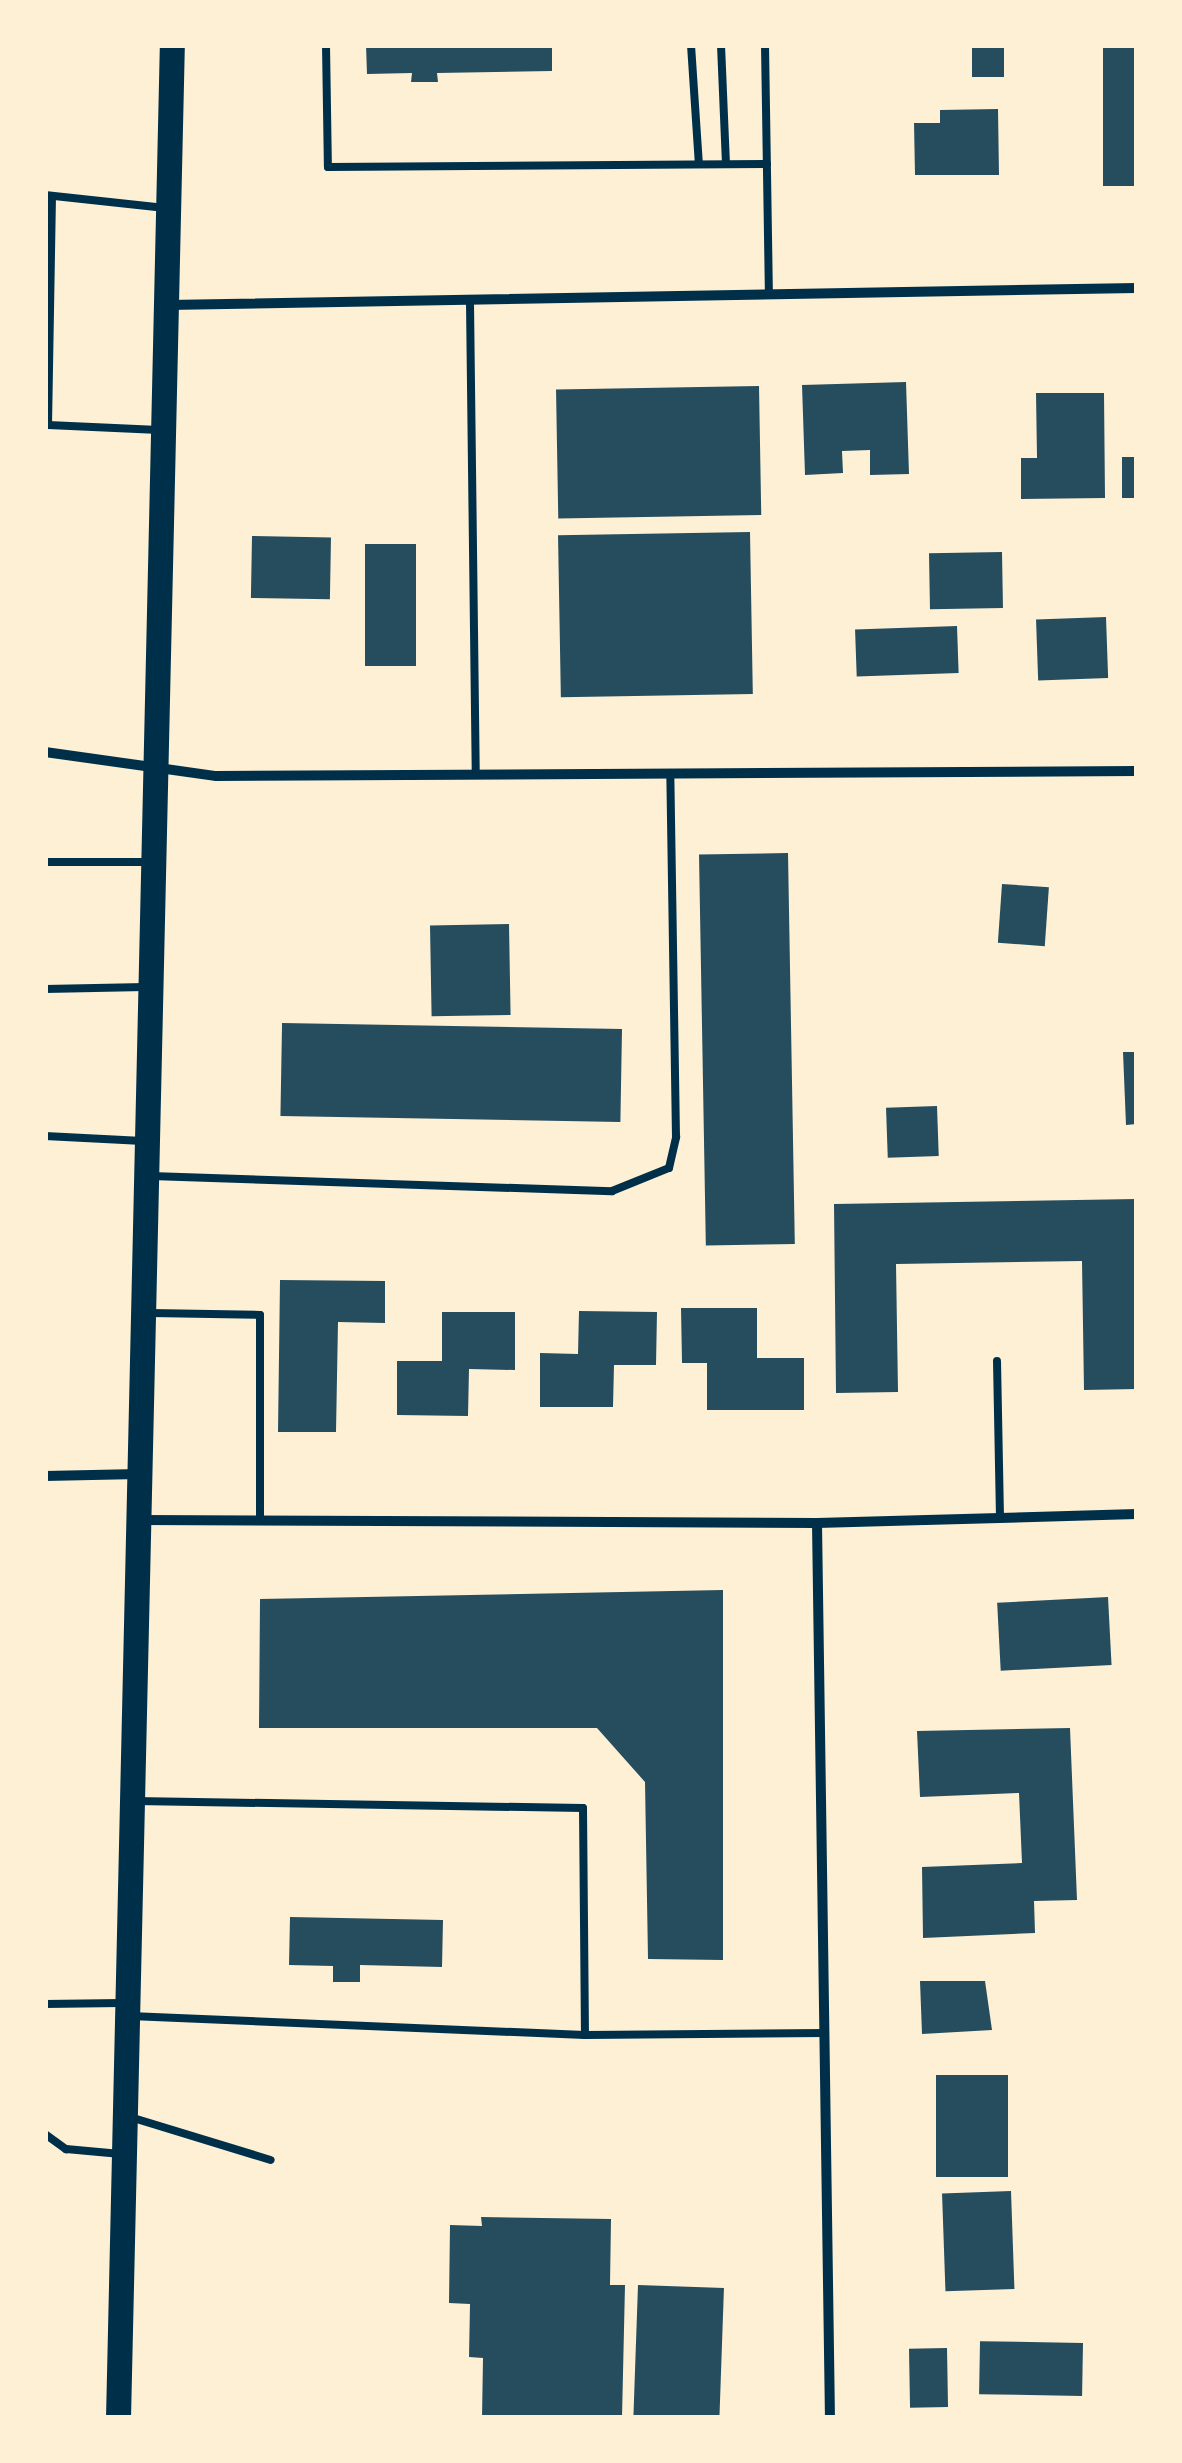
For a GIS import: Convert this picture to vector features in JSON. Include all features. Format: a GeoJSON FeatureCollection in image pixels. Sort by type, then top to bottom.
{"type":"FeatureCollection","features":[{"type":"Feature","properties":{"kind":"main road"},"geometry":{"type":"LineString","coordinates":[[118,2418],[172,45]]}},
{"type":"Feature","properties":{"kind":"street"},"geometry":{"type":"LineString","coordinates":[[166,305],[470,303],[1137,288]]}},
{"type":"Feature","properties":{"kind":"street"},"geometry":{"type":"LineString","coordinates":[[45,752],[216,776],[1137,770]]}},
{"type":"Feature","properties":{"kind":"street"},"geometry":{"type":"LineString","coordinates":[[45,1476],[141,1474]]}},
{"type":"Feature","properties":{"kind":"street"},"geometry":{"type":"LineString","coordinates":[[140,1520],[818,1523],[1137,1514]]}},
{"type":"Feature","properties":{"kind":"street"},"geometry":{"type":"LineString","coordinates":[[818,1523],[830,2418]]}},
{"type":"Feature","properties":{"kind":"lane"},"geometry":{"type":"LineString","coordinates":[[326,45],[328,167],[767,164]]}},
{"type":"Feature","properties":{"kind":"lane"},"geometry":{"type":"LineString","coordinates":[[692,45],[699,164]]}},
{"type":"Feature","properties":{"kind":"lane"},"geometry":{"type":"LineString","coordinates":[[721,45],[726,164]]}},
{"type":"Feature","properties":{"kind":"lane"},"geometry":{"type":"LineString","coordinates":[[765,45],[769,294]]}},
{"type":"Feature","properties":{"kind":"lane"},"geometry":{"type":"LineString","coordinates":[[164,430],[48,425],[48,195],[168,208]]}},
{"type":"Feature","properties":{"kind":"lane"},"geometry":{"type":"LineString","coordinates":[[470,303],[476,774]]}},
{"type":"Feature","properties":{"kind":"lane"},"geometry":{"type":"LineString","coordinates":[[147,1176],[612,1191],[670,1168],[676,1136],[670,773]]}},
{"type":"Feature","properties":{"kind":"lane"},"geometry":{"type":"LineString","coordinates":[[45,862],[154,862]]}},
{"type":"Feature","properties":{"kind":"lane"},"geometry":{"type":"LineString","coordinates":[[45,989],[151,987]]}},
{"type":"Feature","properties":{"kind":"lane"},"geometry":{"type":"LineString","coordinates":[[45,1136],[148,1141]]}},
{"type":"Feature","properties":{"kind":"lane"},"geometry":{"type":"LineString","coordinates":[[144,1313],[260,1315],[260,1521]]}},
{"type":"Feature","properties":{"kind":"lane"},"geometry":{"type":"LineString","coordinates":[[998,1361],[1000,1518]]}},
{"type":"Feature","properties":{"kind":"lane"},"geometry":{"type":"LineString","coordinates":[[135,1800],[583,1808],[585,2035]]}},
{"type":"Feature","properties":{"kind":"lane"},"geometry":{"type":"LineString","coordinates":[[45,2004],[585,2035],[825,2033]]}},
{"type":"Feature","properties":{"kind":"lane"},"geometry":{"type":"LineString","coordinates":[[126,2116],[270,2160]]}},
{"type":"Feature","properties":{"kind":"lane"},"geometry":{"type":"LineString","coordinates":[[45,2134],[66,2149],[124,2154]]}},
{"type":"Feature","properties":{"kind":"building"},"geometry":{"type":"Polygon","coordinates":[[[366,45],[552,45],[552,71],[437,73],[438,82],[411,82],[412,73],[367,74],[366,45]]]}},
{"type":"Feature","properties":{"kind":"building"},"geometry":{"type":"Polygon","coordinates":[[[972,45],[1004,45],[1004,77],[972,77],[972,45]]]}},
{"type":"Feature","properties":{"kind":"building"},"geometry":{"type":"Polygon","coordinates":[[[1103,45],[1137,45],[1137,186],[1103,186],[1103,45]]]}},
{"type":"Feature","properties":{"kind":"building"},"geometry":{"type":"Polygon","coordinates":[[[998,109],[999,175],[915,175],[914,123],[940,123],[940,110],[998,109]]]}},
{"type":"Feature","properties":{"kind":"building"},"geometry":{"type":"Polygon","coordinates":[[[906,382],[909,474],[870,475],[870,450],[842,451],[843,473],[805,475],[802,385],[906,382]]]}},
{"type":"Feature","properties":{"kind":"building"},"geometry":{"type":"Polygon","coordinates":[[[759,386],[761,515],[558,519],[556,390],[759,386]]]}},
{"type":"Feature","properties":{"kind":"building"},"geometry":{"type":"Polygon","coordinates":[[[1036,393],[1104,393],[1105,498],[1021,499],[1021,458],[1037,458],[1036,393]]]}},
{"type":"Feature","properties":{"kind":"building"},"geometry":{"type":"Polygon","coordinates":[[[1122,457],[1137,457],[1137,498],[1122,498],[1122,457]]]}},
{"type":"Feature","properties":{"kind":"building"},"geometry":{"type":"Polygon","coordinates":[[[750,532],[753,694],[561,697],[558,535],[750,532]]]}},
{"type":"Feature","properties":{"kind":"building"},"geometry":{"type":"Polygon","coordinates":[[[252,536],[331,537],[330,599],[251,598],[252,536]]]}},
{"type":"Feature","properties":{"kind":"building"},"geometry":{"type":"Polygon","coordinates":[[[365,544],[416,544],[416,666],[365,666],[365,544]]]}},
{"type":"Feature","properties":{"kind":"building"},"geometry":{"type":"Polygon","coordinates":[[[1002,552],[1003,608],[930,609],[929,553],[1002,552]]]}},
{"type":"Feature","properties":{"kind":"building"},"geometry":{"type":"Polygon","coordinates":[[[1106,617],[1108,678],[1038,680],[1036,619],[1106,617]]]}},
{"type":"Feature","properties":{"kind":"building"},"geometry":{"type":"Polygon","coordinates":[[[957,626],[959,673],[857,677],[855,630],[957,626]]]}},
{"type":"Feature","properties":{"kind":"building"},"geometry":{"type":"Polygon","coordinates":[[[788,853],[795,1244],[706,1245],[699,855],[788,853]]]}},
{"type":"Feature","properties":{"kind":"building"},"geometry":{"type":"Polygon","coordinates":[[[1002,884],[1049,887],[1045,946],[998,943],[1002,884]]]}},
{"type":"Feature","properties":{"kind":"building"},"geometry":{"type":"Polygon","coordinates":[[[509,924],[511,1015],[432,1016],[430,925],[509,924]]]}},
{"type":"Feature","properties":{"kind":"building"},"geometry":{"type":"Polygon","coordinates":[[[282,1023],[622,1029],[620,1122],[280,1116],[282,1023]]]}},
{"type":"Feature","properties":{"kind":"building"},"geometry":{"type":"Polygon","coordinates":[[[1123,1052],[1137,1052],[1137,1124],[1126,1125],[1123,1052]]]}},
{"type":"Feature","properties":{"kind":"building"},"geometry":{"type":"Polygon","coordinates":[[[937,1106],[939,1156],[888,1158],[886,1108],[937,1106]]]}},
{"type":"Feature","properties":{"kind":"building"},"geometry":{"type":"Polygon","coordinates":[[[1137,1199],[1137,1389],[1084,1390],[1082,1261],[896,1264],[898,1392],[836,1393],[834,1204],[1137,1199]]]}},
{"type":"Feature","properties":{"kind":"building"},"geometry":{"type":"Polygon","coordinates":[[[280,1280],[385,1281],[385,1323],[338,1322],[336,1432],[278,1432],[280,1280]]]}},
{"type":"Feature","properties":{"kind":"building"},"geometry":{"type":"Polygon","coordinates":[[[681,1308],[757,1308],[757,1358],[804,1358],[804,1410],[707,1410],[707,1363],[682,1363],[681,1308]]]}},
{"type":"Feature","properties":{"kind":"building"},"geometry":{"type":"Polygon","coordinates":[[[579,1311],[657,1312],[656,1365],[614,1365],[613,1407],[540,1407],[540,1353],[578,1354],[579,1311]]]}},
{"type":"Feature","properties":{"kind":"building"},"geometry":{"type":"Polygon","coordinates":[[[442,1312],[515,1312],[515,1370],[469,1369],[468,1416],[397,1415],[397,1361],[442,1361],[442,1312]]]}},
{"type":"Feature","properties":{"kind":"building"},"geometry":{"type":"Polygon","coordinates":[[[723,1590],[723,1960],[648,1959],[645,1782],[597,1728],[259,1728],[260,1599],[723,1590]]]}},
{"type":"Feature","properties":{"kind":"building"},"geometry":{"type":"Polygon","coordinates":[[[1108,1597],[1112,1665],[1001,1671],[997,1603],[1108,1597]]]}},
{"type":"Feature","properties":{"kind":"building"},"geometry":{"type":"Polygon","coordinates":[[[1070,1728],[1077,1900],[1034,1901],[1035,1933],[923,1938],[922,1867],[1022,1863],[1019,1793],[920,1797],[917,1731],[1070,1728]]]}},
{"type":"Feature","properties":{"kind":"building"},"geometry":{"type":"Polygon","coordinates":[[[290,1917],[443,1920],[442,1967],[360,1965],[360,1982],[333,1982],[333,1966],[289,1965],[290,1917]]]}},
{"type":"Feature","properties":{"kind":"building"},"geometry":{"type":"Polygon","coordinates":[[[920,1981],[985,1981],[992,2030],[922,2034],[920,1981]]]}},
{"type":"Feature","properties":{"kind":"building"},"geometry":{"type":"Polygon","coordinates":[[[936,2075],[1008,2075],[1008,2177],[936,2177],[936,2075]]]}},
{"type":"Feature","properties":{"kind":"building"},"geometry":{"type":"Polygon","coordinates":[[[1011,2191],[1014,2289],[945,2291],[942,2193],[1011,2191]]]}},
{"type":"Feature","properties":{"kind":"building"},"geometry":{"type":"Polygon","coordinates":[[[481,2217],[611,2219],[610,2285],[625,2285],[622,2418],[482,2418],[483,2358],[469,2357],[470,2304],[449,2303],[450,2225],[482,2226],[481,2217]]]}},
{"type":"Feature","properties":{"kind":"building"},"geometry":{"type":"Polygon","coordinates":[[[638,2285],[724,2288],[719,2418],[633,2418],[638,2285]]]}},
{"type":"Feature","properties":{"kind":"building"},"geometry":{"type":"Polygon","coordinates":[[[980,2341],[1083,2343],[1082,2396],[979,2394],[980,2341]]]}},
{"type":"Feature","properties":{"kind":"building"},"geometry":{"type":"Polygon","coordinates":[[[947,2348],[948,2407],[910,2408],[909,2349],[947,2348]]]}}]}
